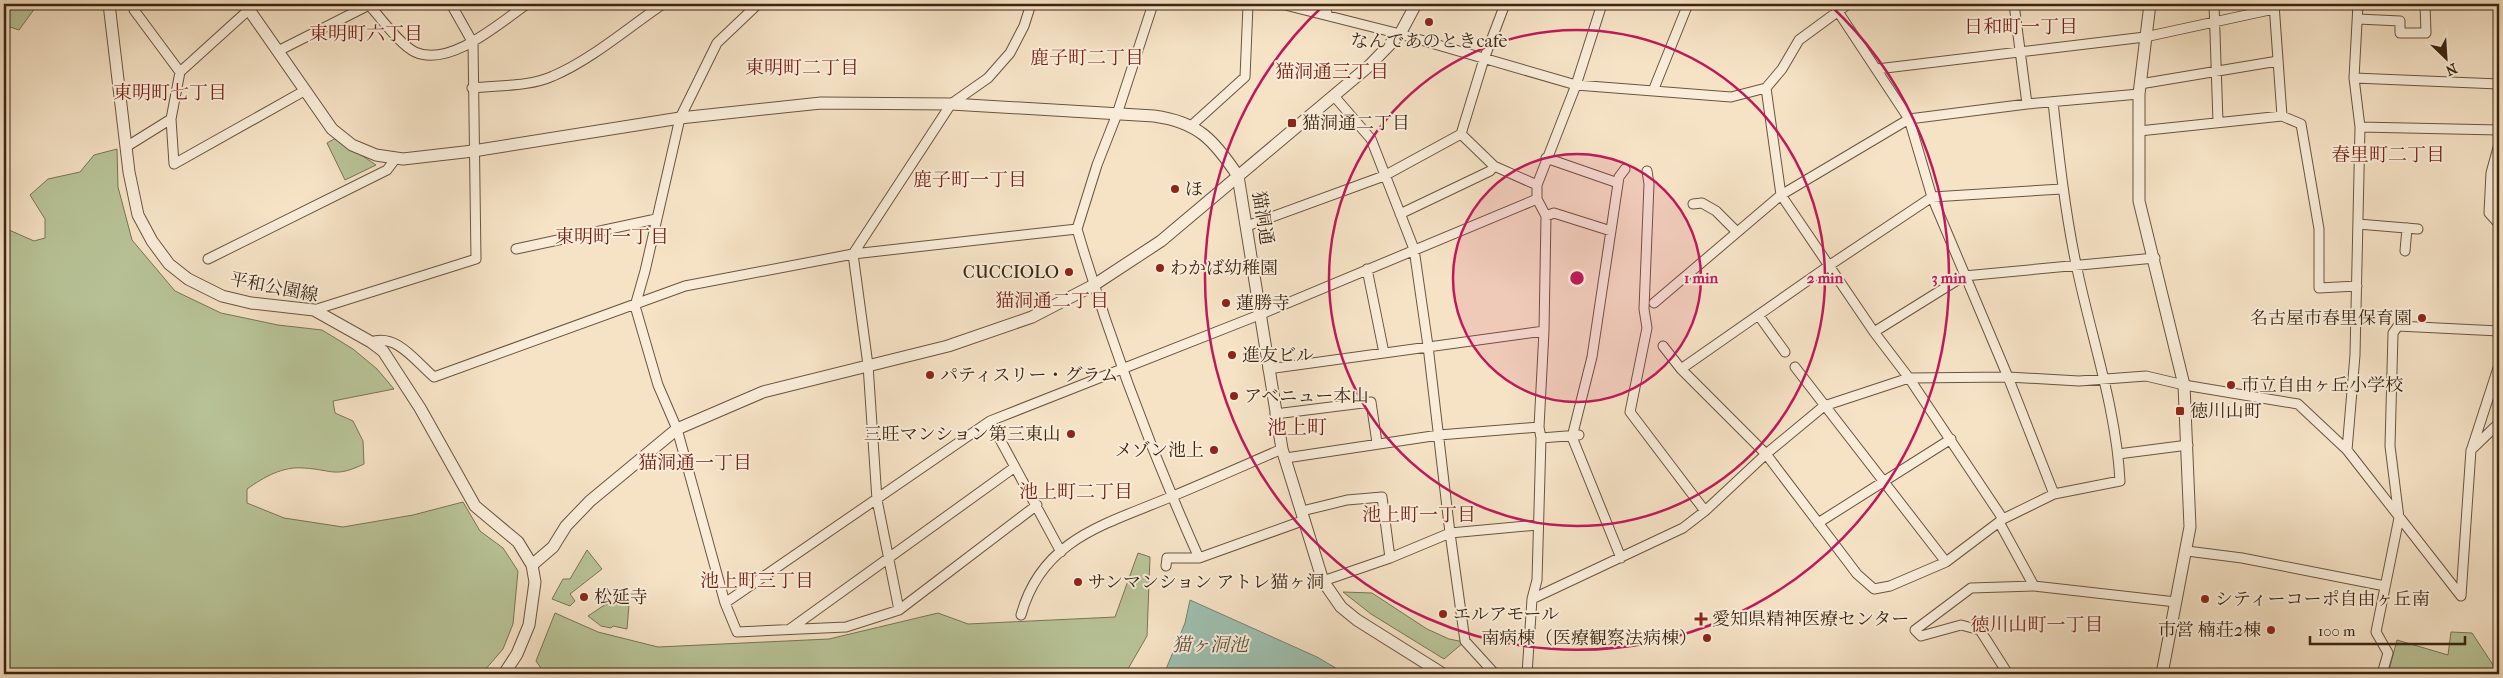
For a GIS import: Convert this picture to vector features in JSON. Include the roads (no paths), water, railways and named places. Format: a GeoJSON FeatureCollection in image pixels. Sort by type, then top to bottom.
{"type":"FeatureCollection","features":[{"type":"Feature","properties":{"kind":"street","name":"平和公園線"},"geometry":{"type":"LineString","coordinates":[[109,4],[126,147],[138,215],[152,241],[169,264],[188,279],[222,296],[251,303],[314,310],[371,342],[383,351],[420,408],[475,506],[518,542],[532,565],[535,582],[528,625],[517,654],[504,674]]}},
{"type":"Feature","properties":{"kind":"street"},"geometry":{"type":"LineString","coordinates":[[314,310],[476,259],[472,42],[450,4]]}},
{"type":"Feature","properties":{"kind":"street"},"geometry":{"type":"LineString","coordinates":[[278,51],[370,5],[415,52],[429,55],[445,54],[472,42],[527,4]]}},
{"type":"Feature","properties":{"kind":"street"},"geometry":{"type":"LineString","coordinates":[[472,88],[533,82],[552,76],[583,58],[663,4]]}},
{"type":"Feature","properties":{"kind":"street"},"geometry":{"type":"LineString","coordinates":[[758,4],[717,43],[680,118],[645,271],[634,306],[658,385],[677,429],[725,603],[737,632],[846,627],[899,610],[1036,506]]}},
{"type":"Feature","properties":{"kind":"street"},"geometry":{"type":"LineString","coordinates":[[884,4],[958,4]]}},
{"type":"Feature","properties":{"kind":"street"},"geometry":{"type":"LineString","coordinates":[[899,610],[890,556],[877,500],[868,365],[853,254],[952,104],[988,78],[1010,53],[1024,26],[1031,4]]}},
{"type":"Feature","properties":{"kind":"street"},"geometry":{"type":"LineString","coordinates":[[1152,4],[1118,114],[1097,165],[1076,229],[1123,368],[1172,496],[1199,558]]}},
{"type":"Feature","properties":{"kind":"street"},"geometry":{"type":"LineString","coordinates":[[1219,4],[1285,5],[1400,34],[1576,85],[1732,97],[1766,88],[1782,69],[1799,40],[1834,7],[1848,4]]}},
{"type":"Feature","properties":{"kind":"street"},"geometry":{"type":"LineString","coordinates":[[1326,4],[1327,15]]}},
{"type":"Feature","properties":{"kind":"street","name":"猫洞通"},"geometry":{"type":"LineString","coordinates":[[1416,4],[1400,34],[1369,66],[1238,176],[1275,414],[1284,454],[1324,581],[1341,607],[1356,620],[1443,674]]}},
{"type":"Feature","properties":{"kind":"street"},"geometry":{"type":"LineString","coordinates":[[1247,226],[1384,176],[1462,134],[1484,58],[1505,4]]}},
{"type":"Feature","properties":{"kind":"street"},"geometry":{"type":"LineString","coordinates":[[1527,674],[1532,599],[1537,580],[1541,438],[1539,427],[1544,331],[1546,216],[1537,199],[1537,185],[1576,85],[1602,4]]}},
{"type":"Feature","properties":{"kind":"street"},"geometry":{"type":"LineString","coordinates":[[2014,4],[2027,104]]}},
{"type":"Feature","properties":{"kind":"street"},"geometry":{"type":"LineString","coordinates":[[2150,4],[2139,89],[2139,201],[2155,258],[2184,385],[2190,528],[2162,674]]}},
{"type":"Feature","properties":{"kind":"street"},"geometry":{"type":"LineString","coordinates":[[2214,4],[2213,21],[2218,122]]}},
{"type":"Feature","properties":{"kind":"street"},"geometry":{"type":"LineString","coordinates":[[2346,450],[2355,355],[2357,286],[2360,127],[2354,78],[2358,4]]}},
{"type":"Feature","properties":{"kind":"street"},"geometry":{"type":"LineString","coordinates":[[2358,19],[2400,21],[2400,33],[2426,33],[2425,4]]}},
{"type":"Feature","properties":{"kind":"street"},"geometry":{"type":"LineString","coordinates":[[1192,125],[1245,77],[1248,5]]}},
{"type":"Feature","properties":{"kind":"street"},"geometry":{"type":"LineString","coordinates":[[1653,91],[1685,5]]}},
{"type":"Feature","properties":{"kind":"street"},"geometry":{"type":"LineString","coordinates":[[304,91],[174,164],[172,119],[180,72],[249,6],[304,91],[332,129],[352,145],[376,154],[396,158],[473,151],[680,118],[821,102],[952,104],[1169,118],[1192,125],[1222,152],[1238,176],[1161,241],[1094,285],[1032,317],[948,346],[763,392],[677,429],[590,500],[566,526],[553,547],[532,565]]}},
{"type":"Feature","properties":{"kind":"street"},"geometry":{"type":"LineString","coordinates":[[1834,7],[1909,119],[1932,197],[2008,377],[2054,494]]}},
{"type":"Feature","properties":{"kind":"street"},"geometry":{"type":"LineString","coordinates":[[1877,69],[2020,50],[2145,37],[2274,7],[2282,116]]}},
{"type":"Feature","properties":{"kind":"street"},"geometry":{"type":"LineString","coordinates":[[134,10],[180,72]]}},
{"type":"Feature","properties":{"kind":"street"},"geometry":{"type":"LineString","coordinates":[[1654,303],[1781,195],[1909,119],[2053,102],[2139,89],[2216,70],[2278,61]]}},
{"type":"Feature","properties":{"kind":"street"},"geometry":{"type":"LineString","coordinates":[[2354,78],[2499,84]]}},
{"type":"Feature","properties":{"kind":"street"},"geometry":{"type":"LineString","coordinates":[[1766,88],[1781,195],[1874,332],[1909,378],[1951,439],[2001,521],[2034,586]]}},
{"type":"Feature","properties":{"kind":"street"},"geometry":{"type":"LineString","coordinates":[[1334,96],[1371,139],[1414,249],[1465,641],[1495,674]]}},
{"type":"Feature","properties":{"kind":"street"},"geometry":{"type":"LineString","coordinates":[[1663,346],[1681,369],[1766,454],[1857,574],[1874,589],[1890,586],[1946,562],[2001,521],[2054,494],[2120,481],[2118,454],[2104,379],[2076,265],[2062,189],[2053,102]]}},
{"type":"Feature","properties":{"kind":"street"},"geometry":{"type":"LineString","coordinates":[[2139,131],[2282,116],[2301,124],[2319,229],[2318,288],[2357,286]]}},
{"type":"Feature","properties":{"kind":"street"},"geometry":{"type":"LineString","coordinates":[[126,147],[172,119]]}},
{"type":"Feature","properties":{"kind":"street"},"geometry":{"type":"LineString","coordinates":[[2360,127],[2499,130]]}},
{"type":"Feature","properties":{"kind":"street"},"geometry":{"type":"LineString","coordinates":[[1462,134],[1494,166],[1537,185]]}},
{"type":"Feature","properties":{"kind":"street"},"geometry":{"type":"LineString","coordinates":[[2499,144],[2491,173],[2489,213],[2499,224]]}},
{"type":"Feature","properties":{"kind":"street"},"geometry":{"type":"LineString","coordinates":[[208,260],[387,170],[396,158]]}},
{"type":"Feature","properties":{"kind":"street"},"geometry":{"type":"LineString","coordinates":[[1546,158],[1618,183]]}},
{"type":"Feature","properties":{"kind":"street"},"geometry":{"type":"LineString","coordinates":[[1400,214],[1490,171],[1494,166]]}},
{"type":"Feature","properties":{"kind":"street"},"geometry":{"type":"LineString","coordinates":[[1621,558],[1576,436],[1592,357],[1618,183],[1625,169]]}},
{"type":"Feature","properties":{"kind":"street"},"geometry":{"type":"LineString","coordinates":[[1647,171],[1649,184],[1644,309],[1647,328],[1630,412],[1705,511]]}},
{"type":"Feature","properties":{"kind":"street"},"geometry":{"type":"LineString","coordinates":[[1681,369],[1830,265],[1932,197],[2062,189]]}},
{"type":"Feature","properties":{"kind":"street"},"geometry":{"type":"LineString","coordinates":[[725,603],[877,500],[990,420],[1259,315],[1537,199]]}},
{"type":"Feature","properties":{"kind":"street"},"geometry":{"type":"LineString","coordinates":[[1692,204],[1702,203],[1716,212],[1738,232]]}},
{"type":"Feature","properties":{"kind":"street"},"geometry":{"type":"LineString","coordinates":[[1546,216],[1554,213],[1611,231]]}},
{"type":"Feature","properties":{"kind":"street"},"geometry":{"type":"LineString","coordinates":[[516,249],[656,219]]}},
{"type":"Feature","properties":{"kind":"street"},"geometry":{"type":"LineString","coordinates":[[2358,224],[2418,229]]}},
{"type":"Feature","properties":{"kind":"street"},"geometry":{"type":"LineString","coordinates":[[2405,251],[2407,228]]}},
{"type":"Feature","properties":{"kind":"street"},"geometry":{"type":"LineString","coordinates":[[371,342],[381,338],[394,341],[434,377],[685,286],[853,254],[1076,229]]}},
{"type":"Feature","properties":{"kind":"street"},"geometry":{"type":"LineString","coordinates":[[1874,332],[1964,276],[2155,258]]}},
{"type":"Feature","properties":{"kind":"street"},"geometry":{"type":"LineString","coordinates":[[1368,269],[1384,353]]}},
{"type":"Feature","properties":{"kind":"street"},"geometry":{"type":"LineString","coordinates":[[1759,316],[1785,352]]}},
{"type":"Feature","properties":{"kind":"street"},"geometry":{"type":"LineString","coordinates":[[2382,674],[2388,653],[2376,632],[2399,518],[2390,446],[2393,332],[2398,326],[2499,331]]}},
{"type":"Feature","properties":{"kind":"street"},"geometry":{"type":"LineString","coordinates":[[1268,369],[1544,331]]}},
{"type":"Feature","properties":{"kind":"street"},"geometry":{"type":"LineString","coordinates":[[1532,599],[1683,528],[1705,511],[1766,454],[1824,406],[1909,378],[2008,377],[2079,381],[2146,376],[2184,385],[2298,404],[2346,450],[2461,596],[2471,450],[2499,365]]}},
{"type":"Feature","properties":{"kind":"street"},"geometry":{"type":"LineString","coordinates":[[1795,367],[1946,562]]}},
{"type":"Feature","properties":{"kind":"street"},"geometry":{"type":"LineString","coordinates":[[1275,414],[1371,402],[1377,443]]}},
{"type":"Feature","properties":{"kind":"street"},"geometry":{"type":"LineString","coordinates":[[990,420],[1061,552]]}},
{"type":"Feature","properties":{"kind":"street"},"geometry":{"type":"LineString","coordinates":[[2471,450],[2499,423]]}},
{"type":"Feature","properties":{"kind":"street"},"geometry":{"type":"LineString","coordinates":[[1021,616],[1033,582],[1044,568],[1089,530],[1172,496],[1284,454],[1439,435],[1539,427]]}},
{"type":"Feature","properties":{"kind":"street"},"geometry":{"type":"LineString","coordinates":[[1541,438],[1576,436]]}},
{"type":"Feature","properties":{"kind":"street"},"geometry":{"type":"LineString","coordinates":[[1818,523],[1951,439]]}},
{"type":"Feature","properties":{"kind":"street"},"geometry":{"type":"LineString","coordinates":[[2118,454],[2188,445]]}},
{"type":"Feature","properties":{"kind":"street"},"geometry":{"type":"LineString","coordinates":[[790,630],[1015,467]]}},
{"type":"Feature","properties":{"kind":"street"},"geometry":{"type":"LineString","coordinates":[[1166,566],[1167,558],[1199,558],[1303,515],[1347,500],[1382,497],[1390,558]]}},
{"type":"Feature","properties":{"kind":"street"},"geometry":{"type":"LineString","coordinates":[[1324,581],[1390,558],[1450,533],[1538,525]]}},
{"type":"Feature","properties":{"kind":"street"},"geometry":{"type":"LineString","coordinates":[[2187,551],[2242,558],[2385,586]]}},
{"type":"Feature","properties":{"kind":"street"},"geometry":{"type":"LineString","coordinates":[[2008,674],[1980,630],[1960,625],[1921,636],[1915,630],[1971,588],[2034,586],[2176,602]]}},
{"type":"Feature","properties":{"kind":"water","name":"猫ヶ洞池"},"geometry":{"type":"Polygon","coordinates":[[[1190,600],[1317,657],[1346,674],[1164,674],[1185,623],[1190,600]]]}},
{"type":"Feature","properties":{"kind":"place","name":"なんであのときcafe"},"geometry":{"type":"Point","coordinates":[1429,22]}},
{"type":"Feature","properties":{"kind":"place","name":"猫洞通二丁目"},"geometry":{"type":"Point","coordinates":[1292,123]}},
{"type":"Feature","properties":{"kind":"place","name":"ほ"},"geometry":{"type":"Point","coordinates":[1175,189]}},
{"type":"Feature","properties":{"kind":"place","name":"わかば幼稚園"},"geometry":{"type":"Point","coordinates":[1160,268]}},
{"type":"Feature","properties":{"kind":"place","name":"CUCCIOLO"},"geometry":{"type":"Point","coordinates":[1069,272]}},
{"type":"Feature","properties":{"kind":"place","name":"蓮勝寺"},"geometry":{"type":"Point","coordinates":[1226,303]}},
{"type":"Feature","properties":{"kind":"place","name":"名古屋市春里保育園"},"geometry":{"type":"Point","coordinates":[2422,318]}},
{"type":"Feature","properties":{"kind":"place","name":"進友ビル"},"geometry":{"type":"Point","coordinates":[1232,355]}},
{"type":"Feature","properties":{"kind":"place","name":"パティスリー・グラム"},"geometry":{"type":"Point","coordinates":[930,375]}},
{"type":"Feature","properties":{"kind":"place","name":"市立自由ヶ丘小学校"},"geometry":{"type":"Point","coordinates":[2231,385]}},
{"type":"Feature","properties":{"kind":"place","name":"アベニュー本山"},"geometry":{"type":"Point","coordinates":[1234,396]}},
{"type":"Feature","properties":{"kind":"place","name":"徳川山町"},"geometry":{"type":"Point","coordinates":[2180,411]}},
{"type":"Feature","properties":{"kind":"place","name":"三旺マンション第三東山"},"geometry":{"type":"Point","coordinates":[1071,434]}},
{"type":"Feature","properties":{"kind":"place","name":"メゾン池上"},"geometry":{"type":"Point","coordinates":[1214,450]}},
{"type":"Feature","properties":{"kind":"place","name":"サンマンション アトレ猫ヶ洞"},"geometry":{"type":"Point","coordinates":[1078,582]}},
{"type":"Feature","properties":{"kind":"place","name":"松延寺"},"geometry":{"type":"Point","coordinates":[584,597]}},
{"type":"Feature","properties":{"kind":"place","name":"シティーコーポ自由ヶ丘南"},"geometry":{"type":"Point","coordinates":[2205,599]}},
{"type":"Feature","properties":{"kind":"place","name":"エルアモール"},"geometry":{"type":"Point","coordinates":[1443,614]}},
{"type":"Feature","properties":{"kind":"place","name":"愛知県精神医療センター"},"geometry":{"type":"Point","coordinates":[1701,619]}},
{"type":"Feature","properties":{"kind":"place","name":"市営 楠荘2棟"},"geometry":{"type":"Point","coordinates":[2271,630]}},
{"type":"Feature","properties":{"kind":"place","name":"南病棟（医療観察法病棟）"},"geometry":{"type":"Point","coordinates":[1707,638]}},
{"type":"Feature","properties":{"kind":"district","name":"日和町一丁目"},"geometry":{"type":"Point","coordinates":[2021,26]}},
{"type":"Feature","properties":{"kind":"district","name":"東明町六丁目"},"geometry":{"type":"Point","coordinates":[366,33]}},
{"type":"Feature","properties":{"kind":"district","name":"鹿子町二丁目"},"geometry":{"type":"Point","coordinates":[1087,57]}},
{"type":"Feature","properties":{"kind":"district","name":"東明町二丁目"},"geometry":{"type":"Point","coordinates":[802,67]}},
{"type":"Feature","properties":{"kind":"district","name":"猫洞通三丁目"},"geometry":{"type":"Point","coordinates":[1332,71]}},
{"type":"Feature","properties":{"kind":"district","name":"東明町七丁目"},"geometry":{"type":"Point","coordinates":[170,92]}},
{"type":"Feature","properties":{"kind":"district","name":"春里町二丁目"},"geometry":{"type":"Point","coordinates":[2388,154]}},
{"type":"Feature","properties":{"kind":"district","name":"鹿子町一丁目"},"geometry":{"type":"Point","coordinates":[970,179]}},
{"type":"Feature","properties":{"kind":"district","name":"東明町一丁目"},"geometry":{"type":"Point","coordinates":[612,236]}},
{"type":"Feature","properties":{"kind":"district","name":"猫洞通二丁目"},"geometry":{"type":"Point","coordinates":[1052,300]}},
{"type":"Feature","properties":{"kind":"district","name":"池上町"},"geometry":{"type":"Point","coordinates":[1297,427]}},
{"type":"Feature","properties":{"kind":"district","name":"猫洞通一丁目"},"geometry":{"type":"Point","coordinates":[695,462]}},
{"type":"Feature","properties":{"kind":"district","name":"池上町二丁目"},"geometry":{"type":"Point","coordinates":[1076,491]}},
{"type":"Feature","properties":{"kind":"district","name":"池上町一丁目"},"geometry":{"type":"Point","coordinates":[1419,514]}},
{"type":"Feature","properties":{"kind":"district","name":"池上町三丁目"},"geometry":{"type":"Point","coordinates":[757,580]}},
{"type":"Feature","properties":{"kind":"district","name":"徳川山町一丁目"},"geometry":{"type":"Point","coordinates":[2037,624]}}]}
